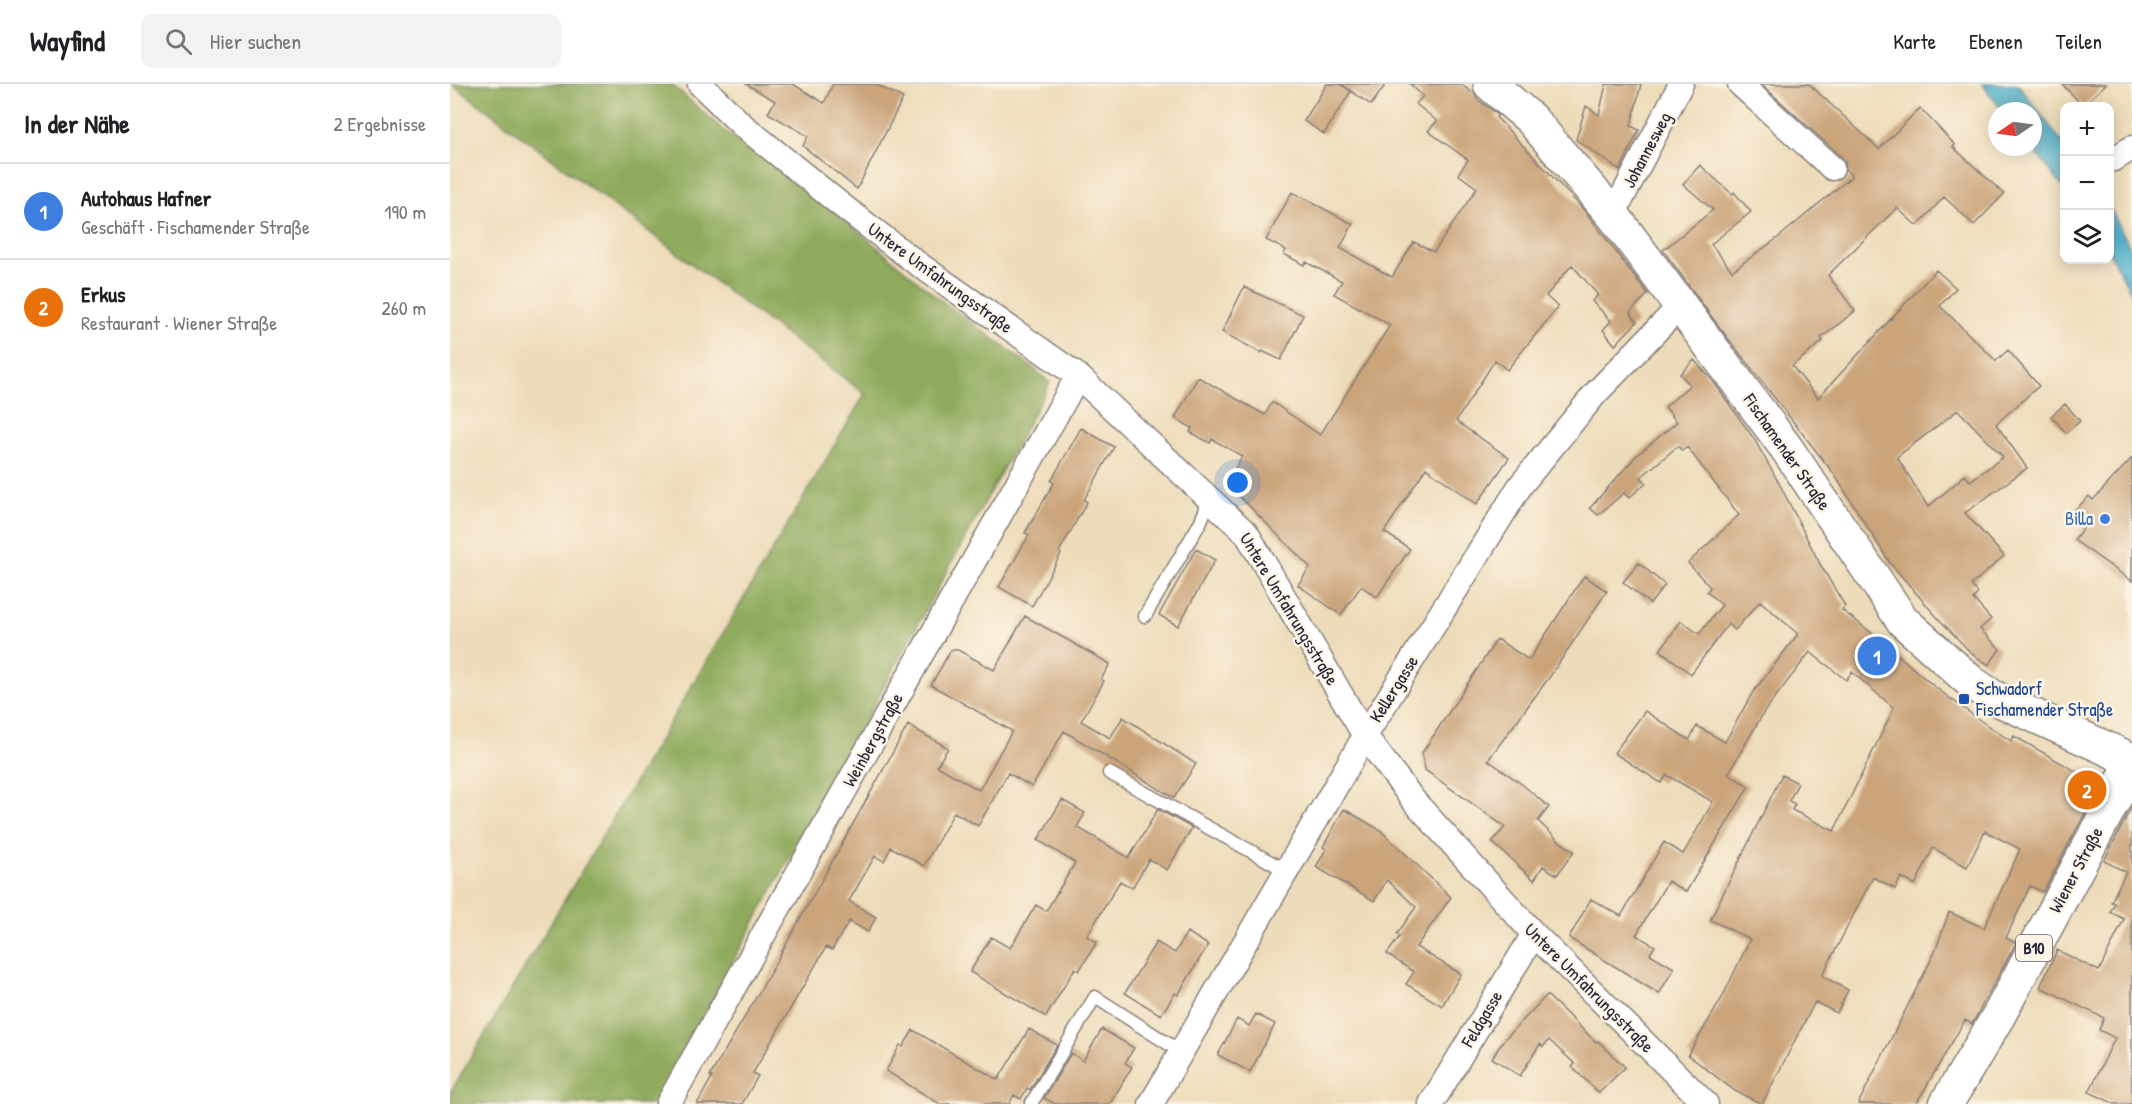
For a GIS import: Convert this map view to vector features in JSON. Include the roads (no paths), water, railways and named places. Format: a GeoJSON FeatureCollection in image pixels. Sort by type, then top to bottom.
{"type":"FeatureCollection","features":[{"type":"Feature","properties":{"kind":"main road","name":"Fischamender Straße"},"geometry":{"type":"LineString","coordinates":[[1490,84],[1531,119],[1613,215],[1787,449],[1903,621],[1971,682],[1993,697],[2132,760]]}},
{"type":"Feature","properties":{"kind":"main road","name":"Wiener Straße"},"geometry":{"type":"LineString","coordinates":[[1946,1104],[1999,1015],[2119,790],[2132,760]]}},
{"type":"Feature","properties":{"kind":"street","name":"Untere Umfahrungsstraße"},"geometry":{"type":"LineString","coordinates":[[700,84],[741,124],[841,205],[914,261],[1078,376],[1247,534],[1365,736],[1414,801],[1534,934],[1706,1104]]}},
{"type":"Feature","properties":{"kind":"street","name":"Johannesweg"},"geometry":{"type":"LineString","coordinates":[[1613,215],[1681,84]]}},
{"type":"Feature","properties":{"kind":"street"},"geometry":{"type":"LineString","coordinates":[[1740,84],[1832,168]]}},
{"type":"Feature","properties":{"kind":"street","name":"Kellergasse"},"geometry":{"type":"LineString","coordinates":[[1151,1104],[1365,736],[1521,486],[1595,394],[1681,305]]}},
{"type":"Feature","properties":{"kind":"street","name":"Weinbergstraße"},"geometry":{"type":"LineString","coordinates":[[668,1104],[1078,376]]}},
{"type":"Feature","properties":{"kind":"street","name":"Feldgasse"},"geometry":{"type":"LineString","coordinates":[[1431,1104],[1534,934]]}},
{"type":"Feature","properties":{"kind":"lane"},"geometry":{"type":"LineString","coordinates":[[1145,616],[1200,523],[1210,500]]}},
{"type":"Feature","properties":{"kind":"lane"},"geometry":{"type":"LineString","coordinates":[[1109,773],[1287,871]]}},
{"type":"Feature","properties":{"kind":"lane"},"geometry":{"type":"LineString","coordinates":[[1031,1104],[1095,998],[1181,1052]]}},
{"type":"Feature","properties":{"kind":"water"},"geometry":{"type":"Polygon","coordinates":[[[1982,84],[2018,84],[2032,102],[1996,102],[1982,84]]]}},
{"type":"Feature","properties":{"kind":"water"},"geometry":{"type":"Polygon","coordinates":[[[2042,116],[2060,140],[2060,184],[2039,156],[2042,156],[2042,116]]]}},
{"type":"Feature","properties":{"kind":"water"},"geometry":{"type":"Polygon","coordinates":[[[2114,216],[2132,251],[2132,294],[2114,261],[2114,216]]]}},
{"type":"Feature","properties":{"kind":"place","name":"Billa"},"geometry":{"type":"Point","coordinates":[2105,519]}},
{"type":"Feature","properties":{"kind":"place","name":"Autohaus Hafner"},"geometry":{"type":"Point","coordinates":[1877,656]}},
{"type":"Feature","properties":{"kind":"place","name":"Schwadorf Fischamender Straße"},"geometry":{"type":"Point","coordinates":[1964,699]}},
{"type":"Feature","properties":{"kind":"place","name":"Erkus"},"geometry":{"type":"Point","coordinates":[2087,790]}}]}
